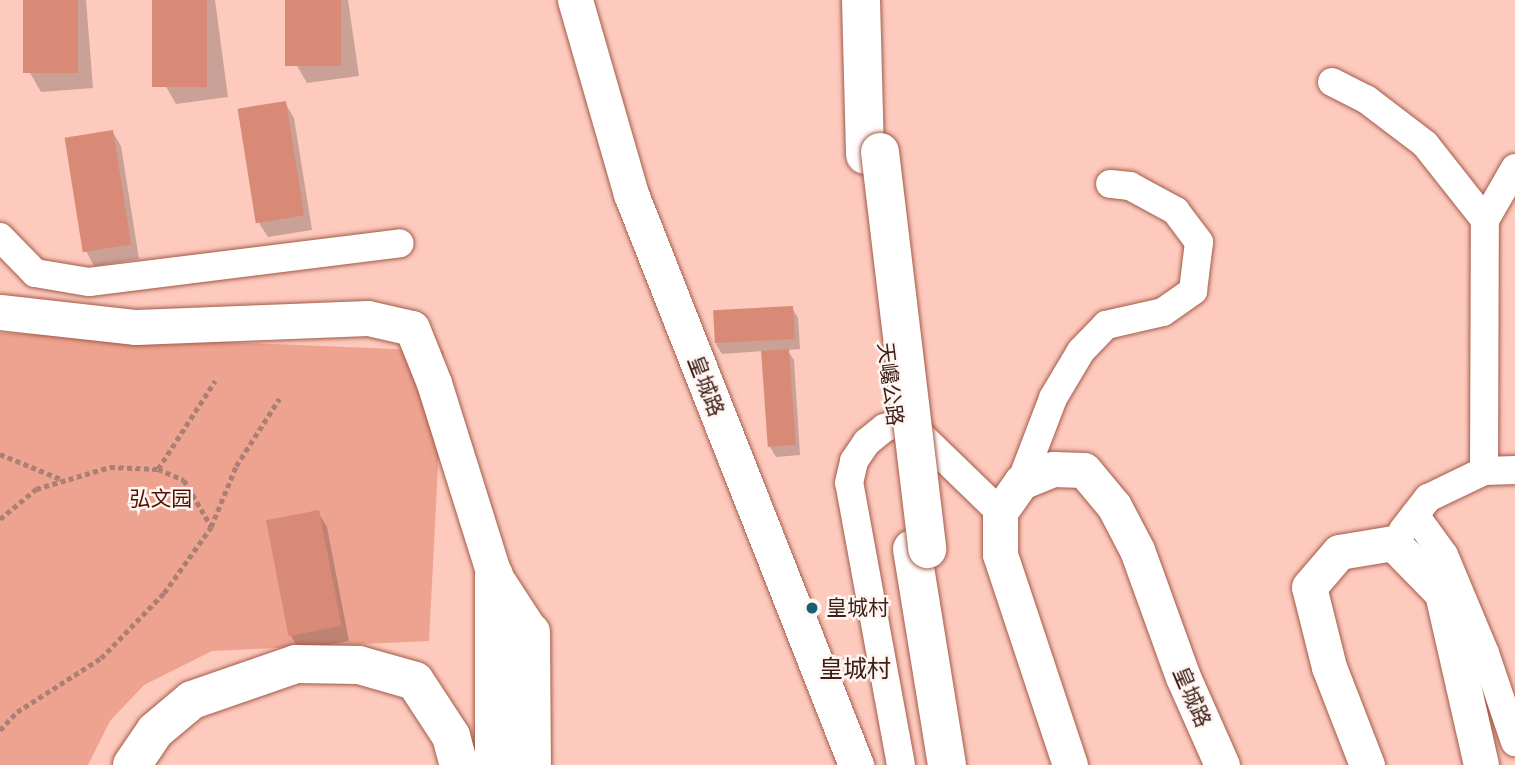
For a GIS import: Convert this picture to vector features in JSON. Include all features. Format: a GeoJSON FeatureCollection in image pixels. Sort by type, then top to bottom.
{"type":"FeatureCollection","features":[{"type":"Feature","properties":{"kind":"main road","name":"天巉公路"},"geometry":{"type":"LineString","coordinates":[[861,0],[873,153],[947,765]]}},
{"type":"Feature","properties":{"kind":"main road","name":"天巉公路"},"geometry":{"type":"LineString","coordinates":[[873,153],[875,0]]}},
{"type":"Feature","properties":{"kind":"main road","name":"天巉公路"},"geometry":{"type":"LineString","coordinates":[[920,549],[962,765]]}},
{"type":"Feature","properties":{"kind":"main road"},"geometry":{"type":"LineString","coordinates":[[494,575],[494,765]]}},
{"type":"Feature","properties":{"kind":"main road"},"geometry":{"type":"LineString","coordinates":[[531,632],[532,765]]}},
{"type":"Feature","properties":{"kind":"main road"},"geometry":{"type":"LineString","coordinates":[[132,765],[155,731],[192,700],[296,664],[359,665],[415,681],[451,736],[458,765]]}},
{"type":"Feature","properties":{"kind":"street","name":"皇城路"},"geometry":{"type":"LineString","coordinates":[[575,0],[631,194],[856,765]]}},
{"type":"Feature","properties":{"kind":"street"},"geometry":{"type":"LineString","coordinates":[[1332,82],[1366,99],[1425,144],[1485,220]]}},
{"type":"Feature","properties":{"kind":"street"},"geometry":{"type":"LineString","coordinates":[[1484,471],[1485,220],[1515,168]]}},
{"type":"Feature","properties":{"kind":"street"},"geometry":{"type":"LineString","coordinates":[[1070,765],[1000,555],[1000,512],[1021,482],[1053,398],[1081,351],[1106,325],[1163,312],[1193,291],[1199,242],[1176,211],[1130,186],[1110,184]]}},
{"type":"Feature","properties":{"kind":"street"},"geometry":{"type":"LineString","coordinates":[[0,237],[35,273],[89,282],[400,243]]}},
{"type":"Feature","properties":{"kind":"street"},"geometry":{"type":"LineString","coordinates":[[0,312],[136,327],[368,318],[412,328],[434,383],[494,575],[531,632]]}},
{"type":"Feature","properties":{"kind":"street"},"geometry":{"type":"LineString","coordinates":[[901,765],[849,483],[854,461],[867,442],[884,428],[906,421],[1000,512]]}},
{"type":"Feature","properties":{"kind":"street","name":"皇城路"},"geometry":{"type":"LineString","coordinates":[[1021,482],[1054,469],[1084,470],[1114,506],[1136,550],[1182,677],[1222,765]]}},
{"type":"Feature","properties":{"kind":"street"},"geometry":{"type":"LineString","coordinates":[[1367,765],[1329,667],[1310,587],[1339,552],[1393,543],[1428,498],[1484,471],[1515,470]]}},
{"type":"Feature","properties":{"kind":"street"},"geometry":{"type":"LineString","coordinates":[[1415,515],[1444,555],[1485,653],[1515,742]]}},
{"type":"Feature","properties":{"kind":"street"},"geometry":{"type":"LineString","coordinates":[[1393,543],[1442,593],[1480,765]]}},
{"type":"Feature","properties":{"kind":"path"},"geometry":{"type":"LineString","coordinates":[[158,469],[215,381]]}},
{"type":"Feature","properties":{"kind":"path"},"geometry":{"type":"LineString","coordinates":[[0,730],[17,712],[101,658],[164,593],[211,527],[236,466],[279,399]]}},
{"type":"Feature","properties":{"kind":"path"},"geometry":{"type":"LineString","coordinates":[[0,454],[64,481]]}},
{"type":"Feature","properties":{"kind":"path"},"geometry":{"type":"LineString","coordinates":[[0,519],[36,489],[110,467],[158,469],[184,480],[211,527]]}},
{"type":"Feature","properties":{"kind":"green space","name":"弘文园"},"geometry":{"type":"Polygon","coordinates":[[[0,333],[444,351],[429,641],[212,651],[144,685],[110,721],[88,765],[0,765],[0,333]]]}},
{"type":"Feature","properties":{"kind":"building"},"geometry":{"type":"Polygon","coordinates":[[[23,0],[78,0],[78,73],[23,73],[23,0]]]}},
{"type":"Feature","properties":{"kind":"building"},"geometry":{"type":"Polygon","coordinates":[[[152,0],[207,0],[207,87],[152,87],[152,0]]]}},
{"type":"Feature","properties":{"kind":"building"},"geometry":{"type":"Polygon","coordinates":[[[285,0],[341,0],[341,66],[285,66],[285,0]]]}},
{"type":"Feature","properties":{"kind":"building"},"geometry":{"type":"Polygon","coordinates":[[[286,101],[304,216],[256,223],[238,109],[286,101]]]}},
{"type":"Feature","properties":{"kind":"building"},"geometry":{"type":"Polygon","coordinates":[[[113,130],[131,245],[83,252],[65,138],[113,130]]]}},
{"type":"Feature","properties":{"kind":"building"},"geometry":{"type":"Polygon","coordinates":[[[793,306],[795,339],[715,343],[713,310],[793,306]]]}},
{"type":"Feature","properties":{"kind":"building"},"geometry":{"type":"Polygon","coordinates":[[[789,349],[796,445],[768,447],[761,351],[789,349]]]}},
{"type":"Feature","properties":{"kind":"building"},"geometry":{"type":"Polygon","coordinates":[[[319,510],[342,626],[289,636],[266,520],[319,510]]]}},
{"type":"Feature","properties":{"kind":"place","name":"皇城村"},"geometry":{"type":"Point","coordinates":[812,608]}},
{"type":"Feature","properties":{"kind":"district","name":"皇城村"},"geometry":{"type":"Point","coordinates":[855,670]}}]}
